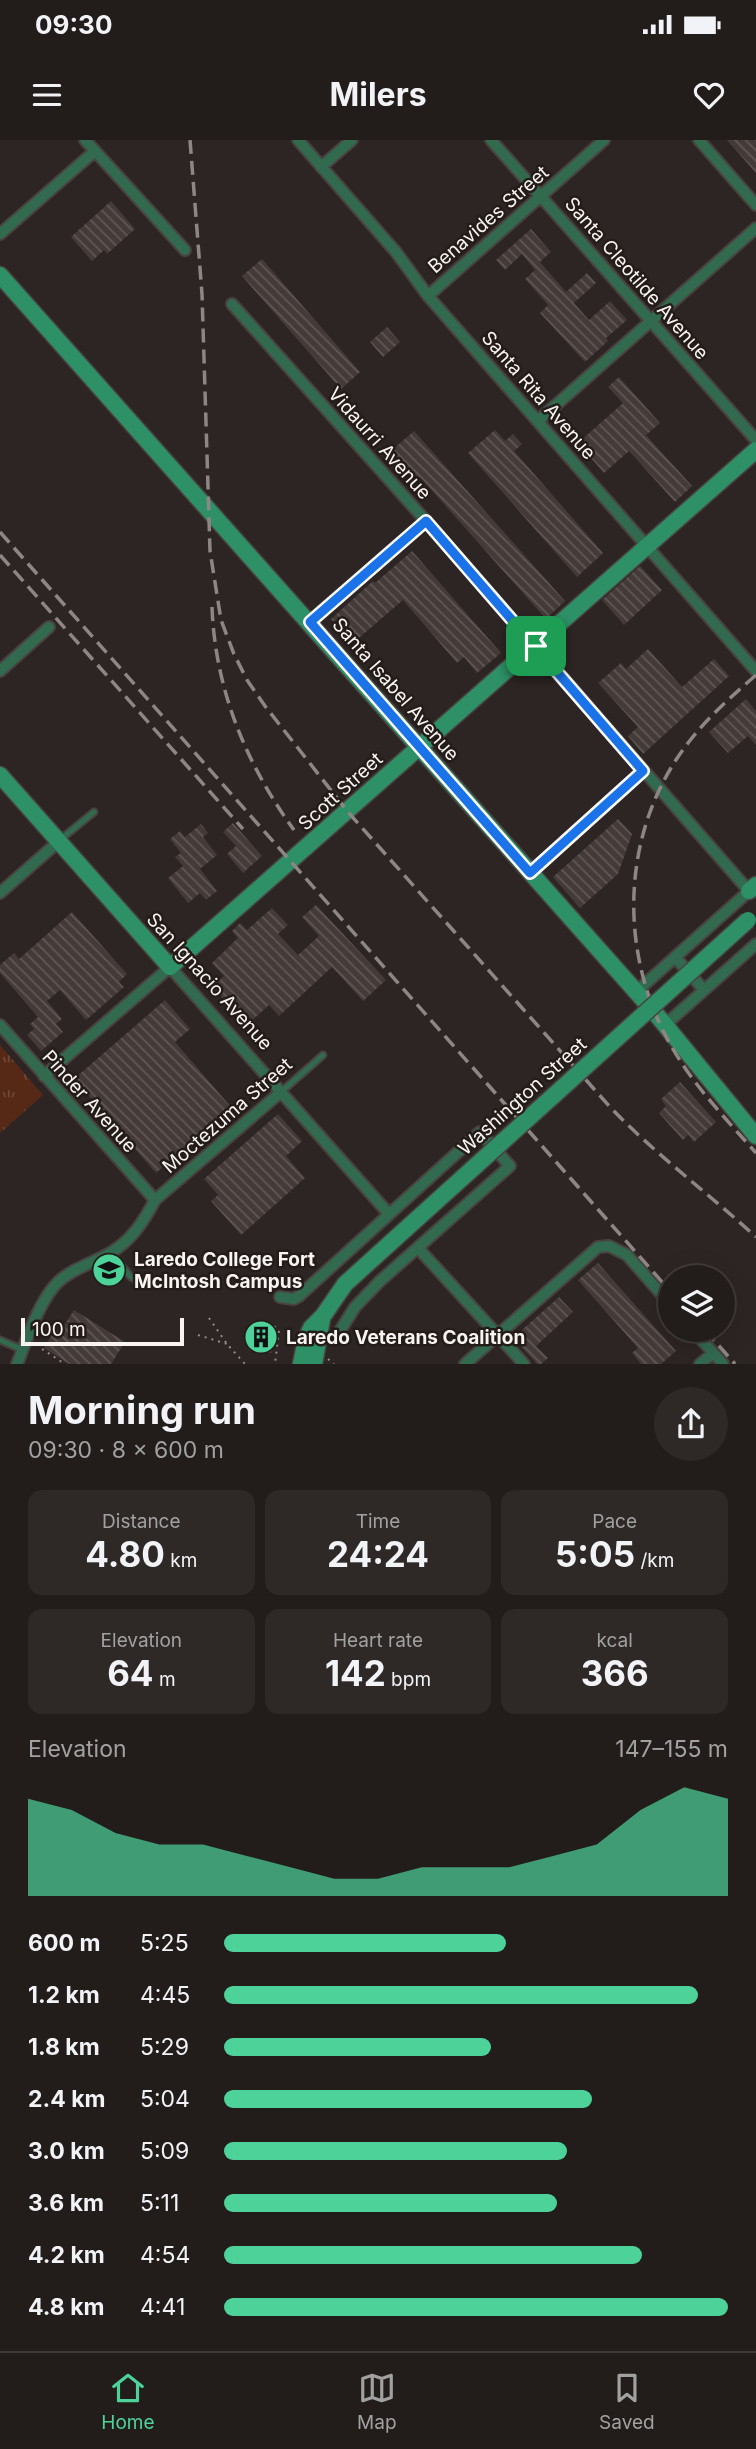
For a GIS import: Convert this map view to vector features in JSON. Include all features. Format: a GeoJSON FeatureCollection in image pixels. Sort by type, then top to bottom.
{"type":"FeatureCollection","features":[{"type":"Feature","properties":{"kind":"main road","name":"Santa Isabel Avenue"},"geometry":{"type":"LineString","coordinates":[[0,275],[665,1025],[750,1117],[756,1136]]}},
{"type":"Feature","properties":{"kind":"main road","name":"Scott Street"},"geometry":{"type":"LineString","coordinates":[[170,967],[756,450]]}},
{"type":"Feature","properties":{"kind":"main road","name":"San Ignacio Avenue"},"geometry":{"type":"LineString","coordinates":[[0,775],[170,967]]}},
{"type":"Feature","properties":{"kind":"main road","name":"Washington Street"},"geometry":{"type":"LineString","coordinates":[[300,1364],[311,1328],[323,1317],[345,1284],[752,916]]}},
{"type":"Feature","properties":{"kind":"main road"},"geometry":{"type":"LineString","coordinates":[[314,1364],[323,1317]]}},
{"type":"Feature","properties":{"kind":"street"},"geometry":{"type":"LineString","coordinates":[[85,140],[185,250]]}},
{"type":"Feature","properties":{"kind":"street","name":"Santa Rita Avenue"},"geometry":{"type":"LineString","coordinates":[[298,140],[396,252],[428,296],[756,671]]}},
{"type":"Feature","properties":{"kind":"street"},"geometry":{"type":"LineString","coordinates":[[321,167],[352,140]]}},
{"type":"Feature","properties":{"kind":"street","name":"Santa Cleotilde Avenue"},"geometry":{"type":"LineString","coordinates":[[491,140],[756,440]]}},
{"type":"Feature","properties":{"kind":"street","name":"Benavides Street"},"geometry":{"type":"LineString","coordinates":[[428,296],[604,140]]}},
{"type":"Feature","properties":{"kind":"street"},"geometry":{"type":"LineString","coordinates":[[699,140],[756,205]]}},
{"type":"Feature","properties":{"kind":"street"},"geometry":{"type":"LineString","coordinates":[[0,234],[94,151]]}},
{"type":"Feature","properties":{"kind":"street"},"geometry":{"type":"LineString","coordinates":[[539,420],[756,228]]}},
{"type":"Feature","properties":{"kind":"street","name":"Vidaurri Avenue"},"geometry":{"type":"LineString","coordinates":[[232,304],[426,521],[643,771],[753,888]]}},
{"type":"Feature","properties":{"kind":"street"},"geometry":{"type":"LineString","coordinates":[[310,622],[426,521]]}},
{"type":"Feature","properties":{"kind":"street"},"geometry":{"type":"LineString","coordinates":[[0,671],[49,627]]}},
{"type":"Feature","properties":{"kind":"street"},"geometry":{"type":"LineString","coordinates":[[530,873],[643,771]]}},
{"type":"Feature","properties":{"kind":"street"},"geometry":{"type":"LineString","coordinates":[[0,893],[58,842]]}},
{"type":"Feature","properties":{"kind":"street"},"geometry":{"type":"LineString","coordinates":[[636,992],[753,888]]}},
{"type":"Feature","properties":{"kind":"street"},"geometry":{"type":"LineString","coordinates":[[665,1025],[756,944]]}},
{"type":"Feature","properties":{"kind":"street"},"geometry":{"type":"LineString","coordinates":[[675,957],[704,990]]}},
{"type":"Feature","properties":{"kind":"street","name":"Scott Street"},"geometry":{"type":"LineString","coordinates":[[44,1076],[170,967]]}},
{"type":"Feature","properties":{"kind":"street","name":"San Ignacio Avenue"},"geometry":{"type":"LineString","coordinates":[[170,967],[389,1214]]}},
{"type":"Feature","properties":{"kind":"street","name":"Pinder Avenue"},"geometry":{"type":"LineString","coordinates":[[0,1025],[155,1200]]}},
{"type":"Feature","properties":{"kind":"street","name":"Moctezuma Street"},"geometry":{"type":"LineString","coordinates":[[17,1364],[46,1299],[56,1285],[80,1267],[110,1253],[137,1230],[155,1200],[281,1092]]}},
{"type":"Feature","properties":{"kind":"street"},"geometry":{"type":"LineString","coordinates":[[280,1297],[299,1296],[480,1132],[510,1166],[355,1307],[338,1334]]}},
{"type":"Feature","properties":{"kind":"street"},"geometry":{"type":"LineString","coordinates":[[465,1364],[598,1247],[609,1246],[627,1255],[658,1290]]}},
{"type":"Feature","properties":{"kind":"street"},"geometry":{"type":"LineString","coordinates":[[418,1248],[524,1364]]}},
{"type":"Feature","properties":{"kind":"street"},"geometry":{"type":"LineString","coordinates":[[703,1342],[723,1364]]}},
{"type":"Feature","properties":{"kind":"street"},"geometry":{"type":"LineString","coordinates":[[700,1364],[713,1353]]}},
{"type":"Feature","properties":{"kind":"lane"},"geometry":{"type":"LineString","coordinates":[[58,842],[94,812]]}},
{"type":"Feature","properties":{"kind":"lane","name":"Moctezuma Street"},"geometry":{"type":"LineString","coordinates":[[281,1092],[323,1055]]}},
{"type":"Feature","properties":{"kind":"lane"},"geometry":{"type":"LineString","coordinates":[[110,1253],[130,1276],[140,1283]]}},
{"type":"Feature","properties":{"kind":"lane"},"geometry":{"type":"LineString","coordinates":[[0,1340],[23,1350]]}},
{"type":"Feature","properties":{"kind":"path"},"geometry":{"type":"LineString","coordinates":[[209,1318],[245,1364]]}},
{"type":"Feature","properties":{"kind":"path"},"geometry":{"type":"LineString","coordinates":[[253,1324],[279,1330],[275,1364]]}},
{"type":"Feature","properties":{"kind":"path"},"geometry":{"type":"LineString","coordinates":[[198,1335],[227,1344]]}},
{"type":"Feature","properties":{"kind":"path"},"geometry":{"type":"LineString","coordinates":[[42,1349],[65,1364]]}},
{"type":"Feature","properties":{"kind":"path"},"geometry":{"type":"LineString","coordinates":[[53,1363],[56,1358]]}},
{"type":"Feature","properties":{"kind":"green space"},"geometry":{"type":"Polygon","coordinates":[[[0,1045],[43,1095],[0,1133],[0,1045]]]}},
{"type":"Feature","properties":{"kind":"building"},"geometry":{"type":"Polygon","coordinates":[[[727,140],[756,140],[756,173],[727,140]]]}},
{"type":"Feature","properties":{"kind":"building"},"geometry":{"type":"Polygon","coordinates":[[[111,201],[135,229],[107,254],[104,250],[92,261],[71,237],[111,201]]]}},
{"type":"Feature","properties":{"kind":"building"},"geometry":{"type":"Polygon","coordinates":[[[531,229],[551,252],[540,262],[566,292],[587,273],[596,283],[574,303],[589,320],[610,301],[627,320],[606,338],[608,341],[585,362],[540,313],[548,305],[525,279],[535,270],[522,254],[505,270],[496,260],[531,229]]]}},
{"type":"Feature","properties":{"kind":"building"},"geometry":{"type":"Polygon","coordinates":[[[262,259],[360,372],[341,389],[242,276],[262,259]]]}},
{"type":"Feature","properties":{"kind":"building"},"geometry":{"type":"Polygon","coordinates":[[[387,327],[400,342],[383,357],[370,342],[387,327]]]}},
{"type":"Feature","properties":{"kind":"building"},"geometry":{"type":"Polygon","coordinates":[[[619,377],[660,423],[646,435],[692,486],[675,502],[629,451],[604,473],[578,443],[623,403],[608,387],[619,377]]]}},
{"type":"Feature","properties":{"kind":"building"},"geometry":{"type":"Polygon","coordinates":[[[495,430],[505,441],[513,434],[522,444],[514,451],[603,553],[577,577],[468,453],[495,430]]]}},
{"type":"Feature","properties":{"kind":"building"},"geometry":{"type":"Polygon","coordinates":[[[414,431],[565,601],[546,619],[420,477],[417,480],[391,451],[414,431]]]}},
{"type":"Feature","properties":{"kind":"building"},"geometry":{"type":"Polygon","coordinates":[[[412,551],[501,653],[477,673],[464,657],[457,663],[403,600],[353,643],[331,619],[412,551]]]}},
{"type":"Feature","properties":{"kind":"building"},"geometry":{"type":"Polygon","coordinates":[[[640,566],[662,590],[624,625],[602,600],[640,566]]]}},
{"type":"Feature","properties":{"kind":"building"},"geometry":{"type":"Polygon","coordinates":[[[648,649],[682,687],[714,659],[729,676],[643,754],[628,736],[638,727],[598,683],[621,663],[626,669],[648,649]]]}},
{"type":"Feature","properties":{"kind":"building"},"geometry":{"type":"Polygon","coordinates":[[[746,699],[756,711],[756,745],[748,736],[728,753],[709,732],[746,699]]]}},
{"type":"Feature","properties":{"kind":"building"},"geometry":{"type":"Polygon","coordinates":[[[618,819],[632,834],[618,874],[580,908],[553,877],[618,819]]]}},
{"type":"Feature","properties":{"kind":"building"},"geometry":{"type":"Polygon","coordinates":[[[233,823],[262,856],[243,873],[227,854],[236,846],[223,832],[233,823]]]}},
{"type":"Feature","properties":{"kind":"building"},"geometry":{"type":"Polygon","coordinates":[[[201,824],[208,833],[203,837],[217,855],[200,869],[217,891],[206,900],[200,893],[188,903],[168,878],[183,866],[175,857],[181,853],[170,839],[180,831],[185,837],[201,824]]]}},
{"type":"Feature","properties":{"kind":"building"},"geometry":{"type":"Polygon","coordinates":[[[316,905],[386,980],[363,1001],[332,967],[279,1016],[269,1005],[247,1025],[212,987],[224,976],[212,963],[238,938],[232,931],[240,923],[247,930],[272,908],[288,925],[278,934],[298,955],[319,936],[302,917],[316,905]]]}},
{"type":"Feature","properties":{"kind":"building"},"geometry":{"type":"Polygon","coordinates":[[[72,912],[127,974],[119,982],[124,987],[86,1020],[60,990],[47,1001],[62,1019],[56,1024],[63,1032],[41,1051],[27,1035],[34,1029],[30,1024],[38,1017],[0,973],[0,965],[14,953],[19,959],[72,912]]]}},
{"type":"Feature","properties":{"kind":"building"},"geometry":{"type":"Polygon","coordinates":[[[165,1000],[190,1029],[175,1042],[231,1107],[156,1173],[74,1079],[165,1000]]]}},
{"type":"Feature","properties":{"kind":"building"},"geometry":{"type":"Polygon","coordinates":[[[680,1082],[716,1122],[694,1142],[688,1135],[683,1140],[659,1113],[666,1106],[661,1099],[680,1082]]]}},
{"type":"Feature","properties":{"kind":"building"},"geometry":{"type":"Polygon","coordinates":[[[278,1114],[302,1141],[286,1156],[305,1178],[241,1235],[211,1201],[218,1195],[204,1179],[278,1114]]]}},
{"type":"Feature","properties":{"kind":"building"},"geometry":{"type":"Polygon","coordinates":[[[598,1263],[658,1331],[658,1342],[668,1342],[676,1351],[661,1364],[641,1364],[632,1353],[638,1348],[578,1280],[598,1263]]]}},
{"type":"Feature","properties":{"kind":"building"},"geometry":{"type":"Polygon","coordinates":[[[559,1297],[573,1312],[536,1346],[548,1358],[537,1364],[513,1338],[559,1297]]]}},
{"type":"Feature","properties":{"kind":"building"},"geometry":{"type":"Polygon","coordinates":[[[74,1310],[125,1342],[111,1364],[69,1364],[44,1348],[55,1329],[60,1332],[74,1310]]]}},
{"type":"Feature","properties":{"kind":"building","name":"Laredo Veterans Coalition"},"geometry":{"type":"Polygon","coordinates":[[[259,1327],[276,1329],[272,1353],[248,1350],[249,1329],[258,1331],[259,1327]]]}},
{"type":"Feature","properties":{"kind":"railway"},"geometry":{"type":"LineString","coordinates":[[190,140],[202,294],[210,551],[221,620],[247,680],[348,812],[610,1107],[645,1141],[756,1237]]}},
{"type":"Feature","properties":{"kind":"railway"},"geometry":{"type":"LineString","coordinates":[[0,532],[658,1277]]}},
{"type":"Feature","properties":{"kind":"railway"},"geometry":{"type":"LineString","coordinates":[[0,555],[243,829]]}},
{"type":"Feature","properties":{"kind":"railway"},"geometry":{"type":"LineString","coordinates":[[212,607],[219,667],[236,724],[261,779],[294,830]]}},
{"type":"Feature","properties":{"kind":"railway"},"geometry":{"type":"LineString","coordinates":[[756,675],[704,724],[688,743],[666,778],[649,815],[639,853],[634,893],[635,934],[642,973],[655,1012],[673,1049],[691,1077],[756,1153]]}},
{"type":"Feature","properties":{"kind":"railway"},"geometry":{"type":"LineString","coordinates":[[716,1342],[735,1364]]}},
{"type":"Feature","properties":{"kind":"place","name":"Laredo College Fort McIntosh Campus"},"geometry":{"type":"Point","coordinates":[109,1270]}},
{"type":"Feature","properties":{"kind":"place","name":"Laredo Veterans Coalition"},"geometry":{"type":"Point","coordinates":[261,1337]}},
{"type":"Feature","properties":{"kind":"route"},"geometry":{"type":"LineString","coordinates":[[426,521],[536,646],[643,771],[530,873],[310,622],[426,521]]}}]}
